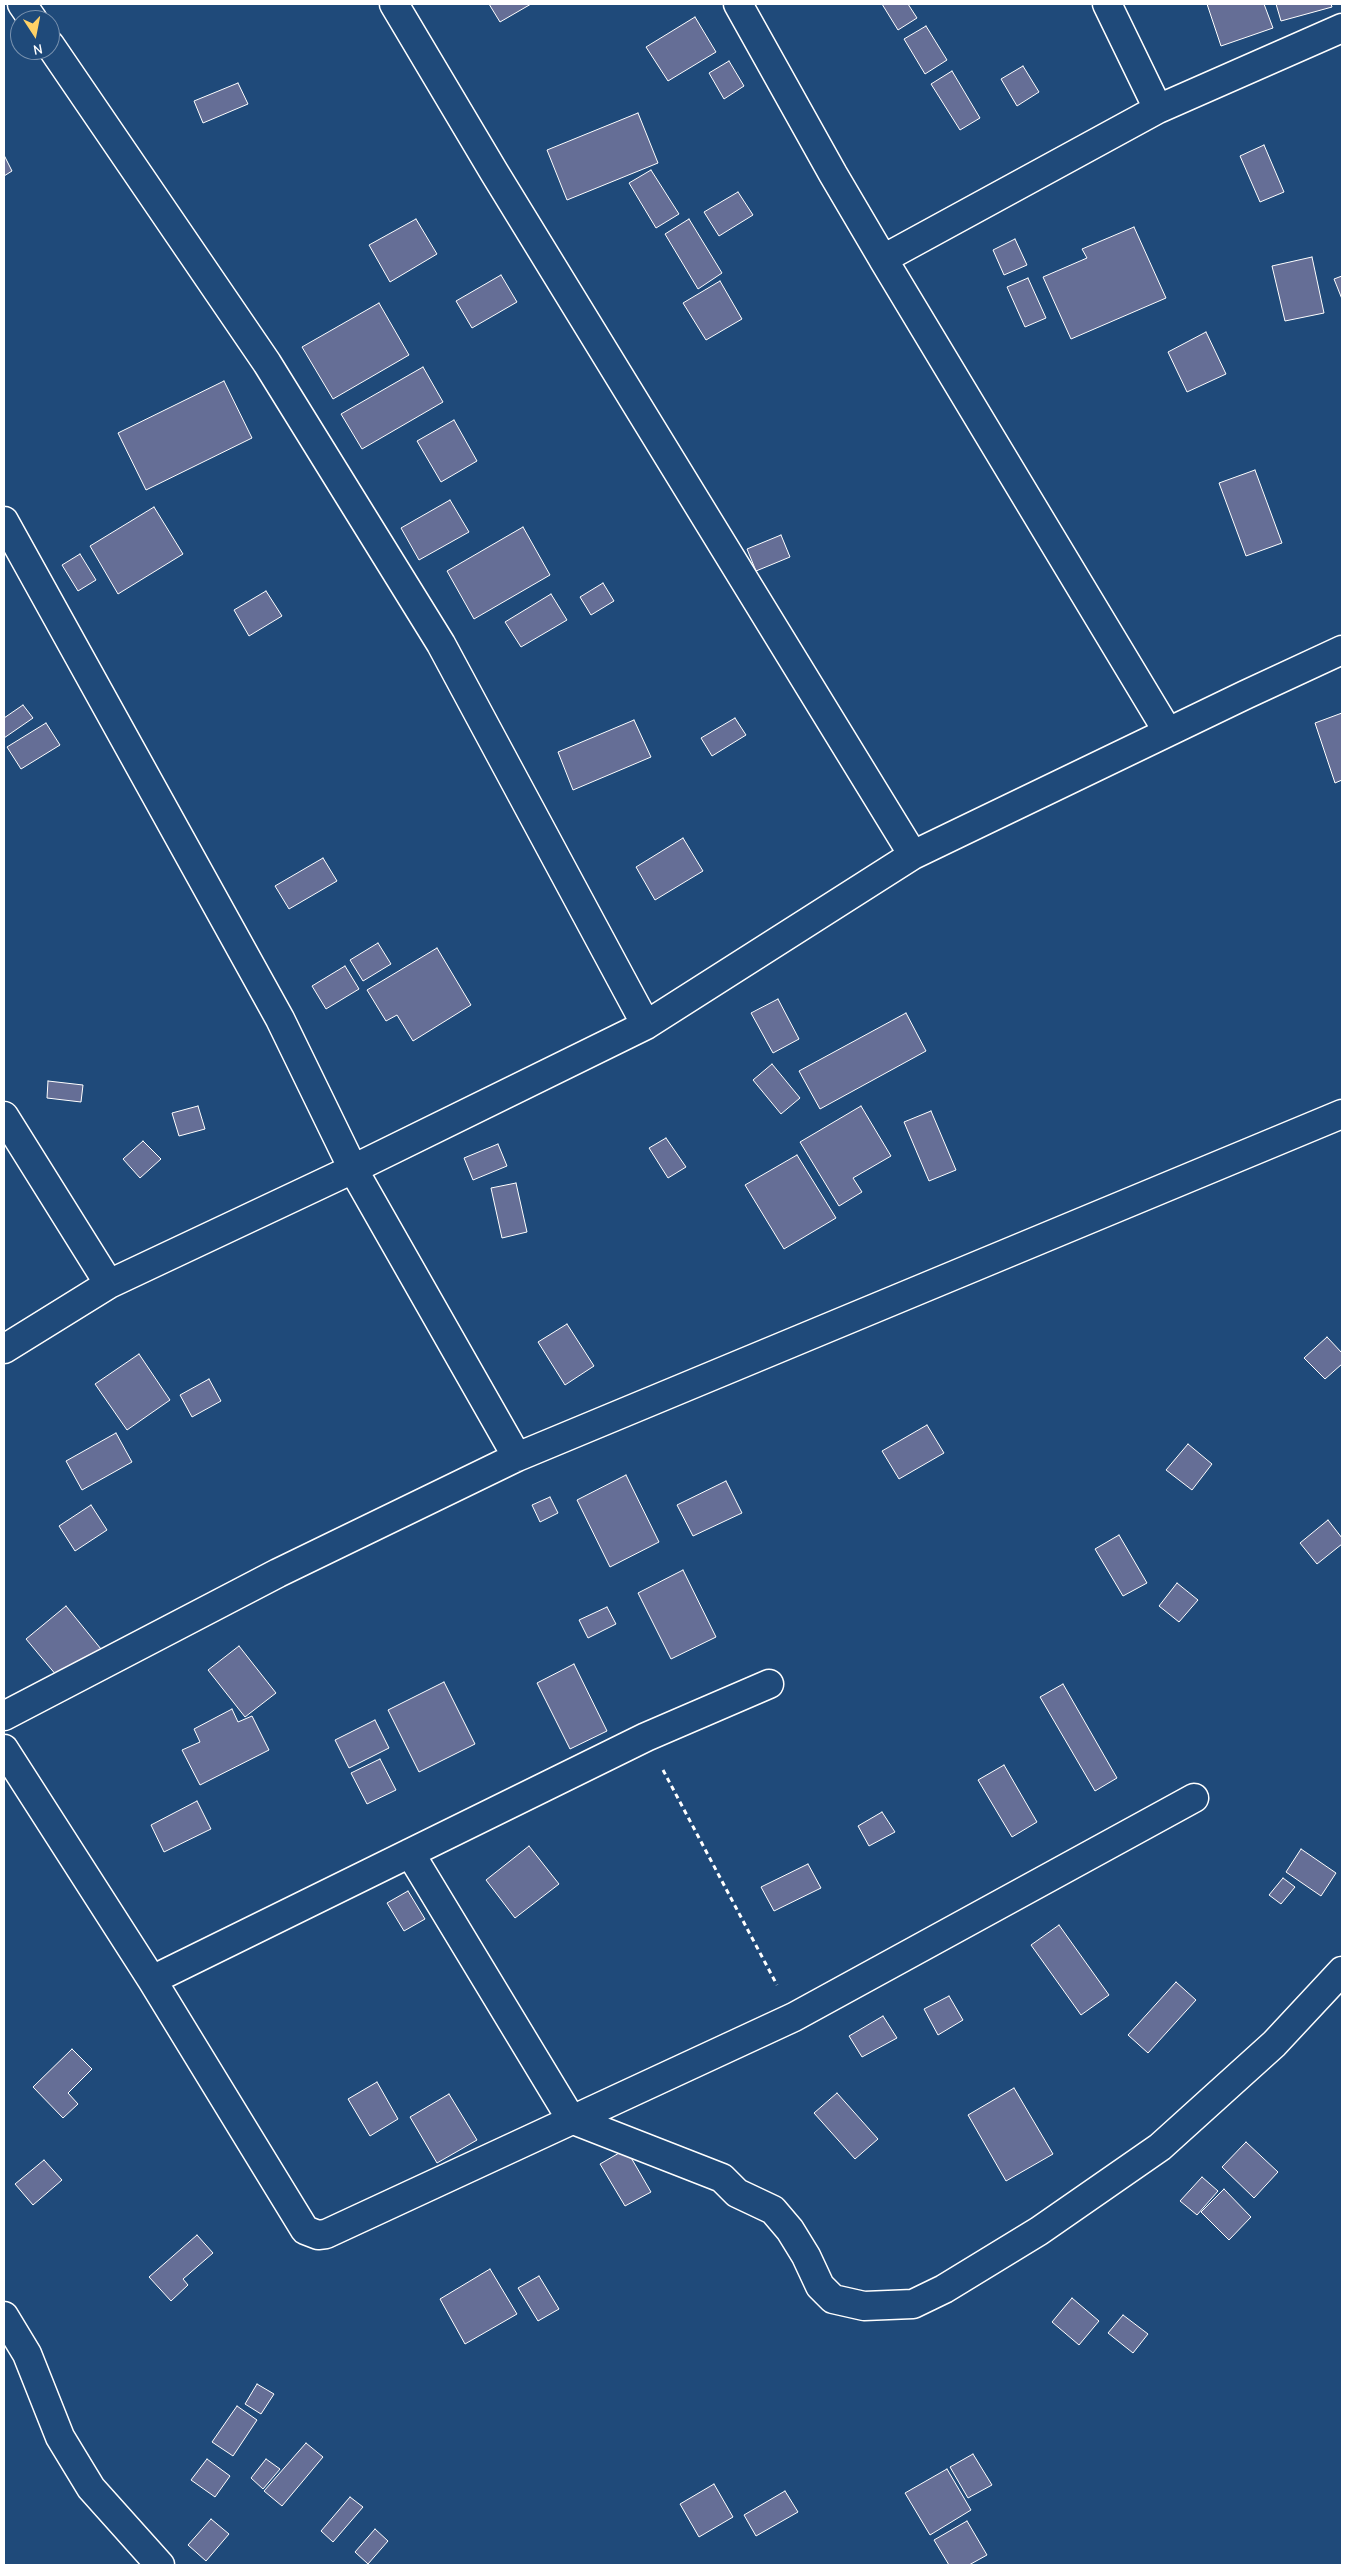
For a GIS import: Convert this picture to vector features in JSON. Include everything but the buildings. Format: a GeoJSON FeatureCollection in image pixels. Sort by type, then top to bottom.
{"type":"FeatureCollection","features":[{"type":"Feature","properties":{"kind":"street"},"geometry":{"type":"LineString","coordinates":[[394,4],[494,172],[914,855]]}},
{"type":"Feature","properties":{"kind":"street"},"geometry":{"type":"LineString","coordinates":[[738,4],[883,259],[1168,732]]}},
{"type":"Feature","properties":{"kind":"street"},"geometry":{"type":"LineString","coordinates":[[1107,4],[1158,108]]}},
{"type":"Feature","properties":{"kind":"street"},"geometry":{"type":"LineString","coordinates":[[883,259],[1158,108],[1342,28]]}},
{"type":"Feature","properties":{"kind":"street"},"geometry":{"type":"LineString","coordinates":[[60,60],[267,363],[441,644],[646,1025]]}},
{"type":"Feature","properties":{"kind":"street"},"geometry":{"type":"LineString","coordinates":[[4,521],[280,1019],[353,1169],[518,1457]]}},
{"type":"Feature","properties":{"kind":"street"},"geometry":{"type":"LineString","coordinates":[[4,1349],[110,1284],[353,1169],[646,1025],[914,855],[1342,650]]}},
{"type":"Feature","properties":{"kind":"street"},"geometry":{"type":"LineString","coordinates":[[4,1716],[278,1573],[518,1457],[1342,1114]]}},
{"type":"Feature","properties":{"kind":"street"},"geometry":{"type":"LineString","coordinates":[[4,1116],[110,1284]]}},
{"type":"Feature","properties":{"kind":"street"},"geometry":{"type":"LineString","coordinates":[[152,1980],[646,1737],[769,1684]]}},
{"type":"Feature","properties":{"kind":"street"},"geometry":{"type":"LineString","coordinates":[[4,1749],[152,1980],[305,2230],[318,2235],[326,2234],[794,2017],[1194,1798]]}},
{"type":"Feature","properties":{"kind":"street"},"geometry":{"type":"LineString","coordinates":[[410,1853],[571,2119],[722,2178],[737,2193],[774,2210],[790,2230],[806,2256],[820,2286],[832,2299],[864,2306],[913,2304],[944,2289],[1039,2231],[1160,2147],[1274,2044],[1342,1971]]}},
{"type":"Feature","properties":{"kind":"street"},"geometry":{"type":"LineString","coordinates":[[4,2316],[27,2354],[60,2437],[91,2488],[160,2565]]}},
{"type":"Feature","properties":{"kind":"path"},"geometry":{"type":"LineString","coordinates":[[646,1737],[794,2017]]}}]}
